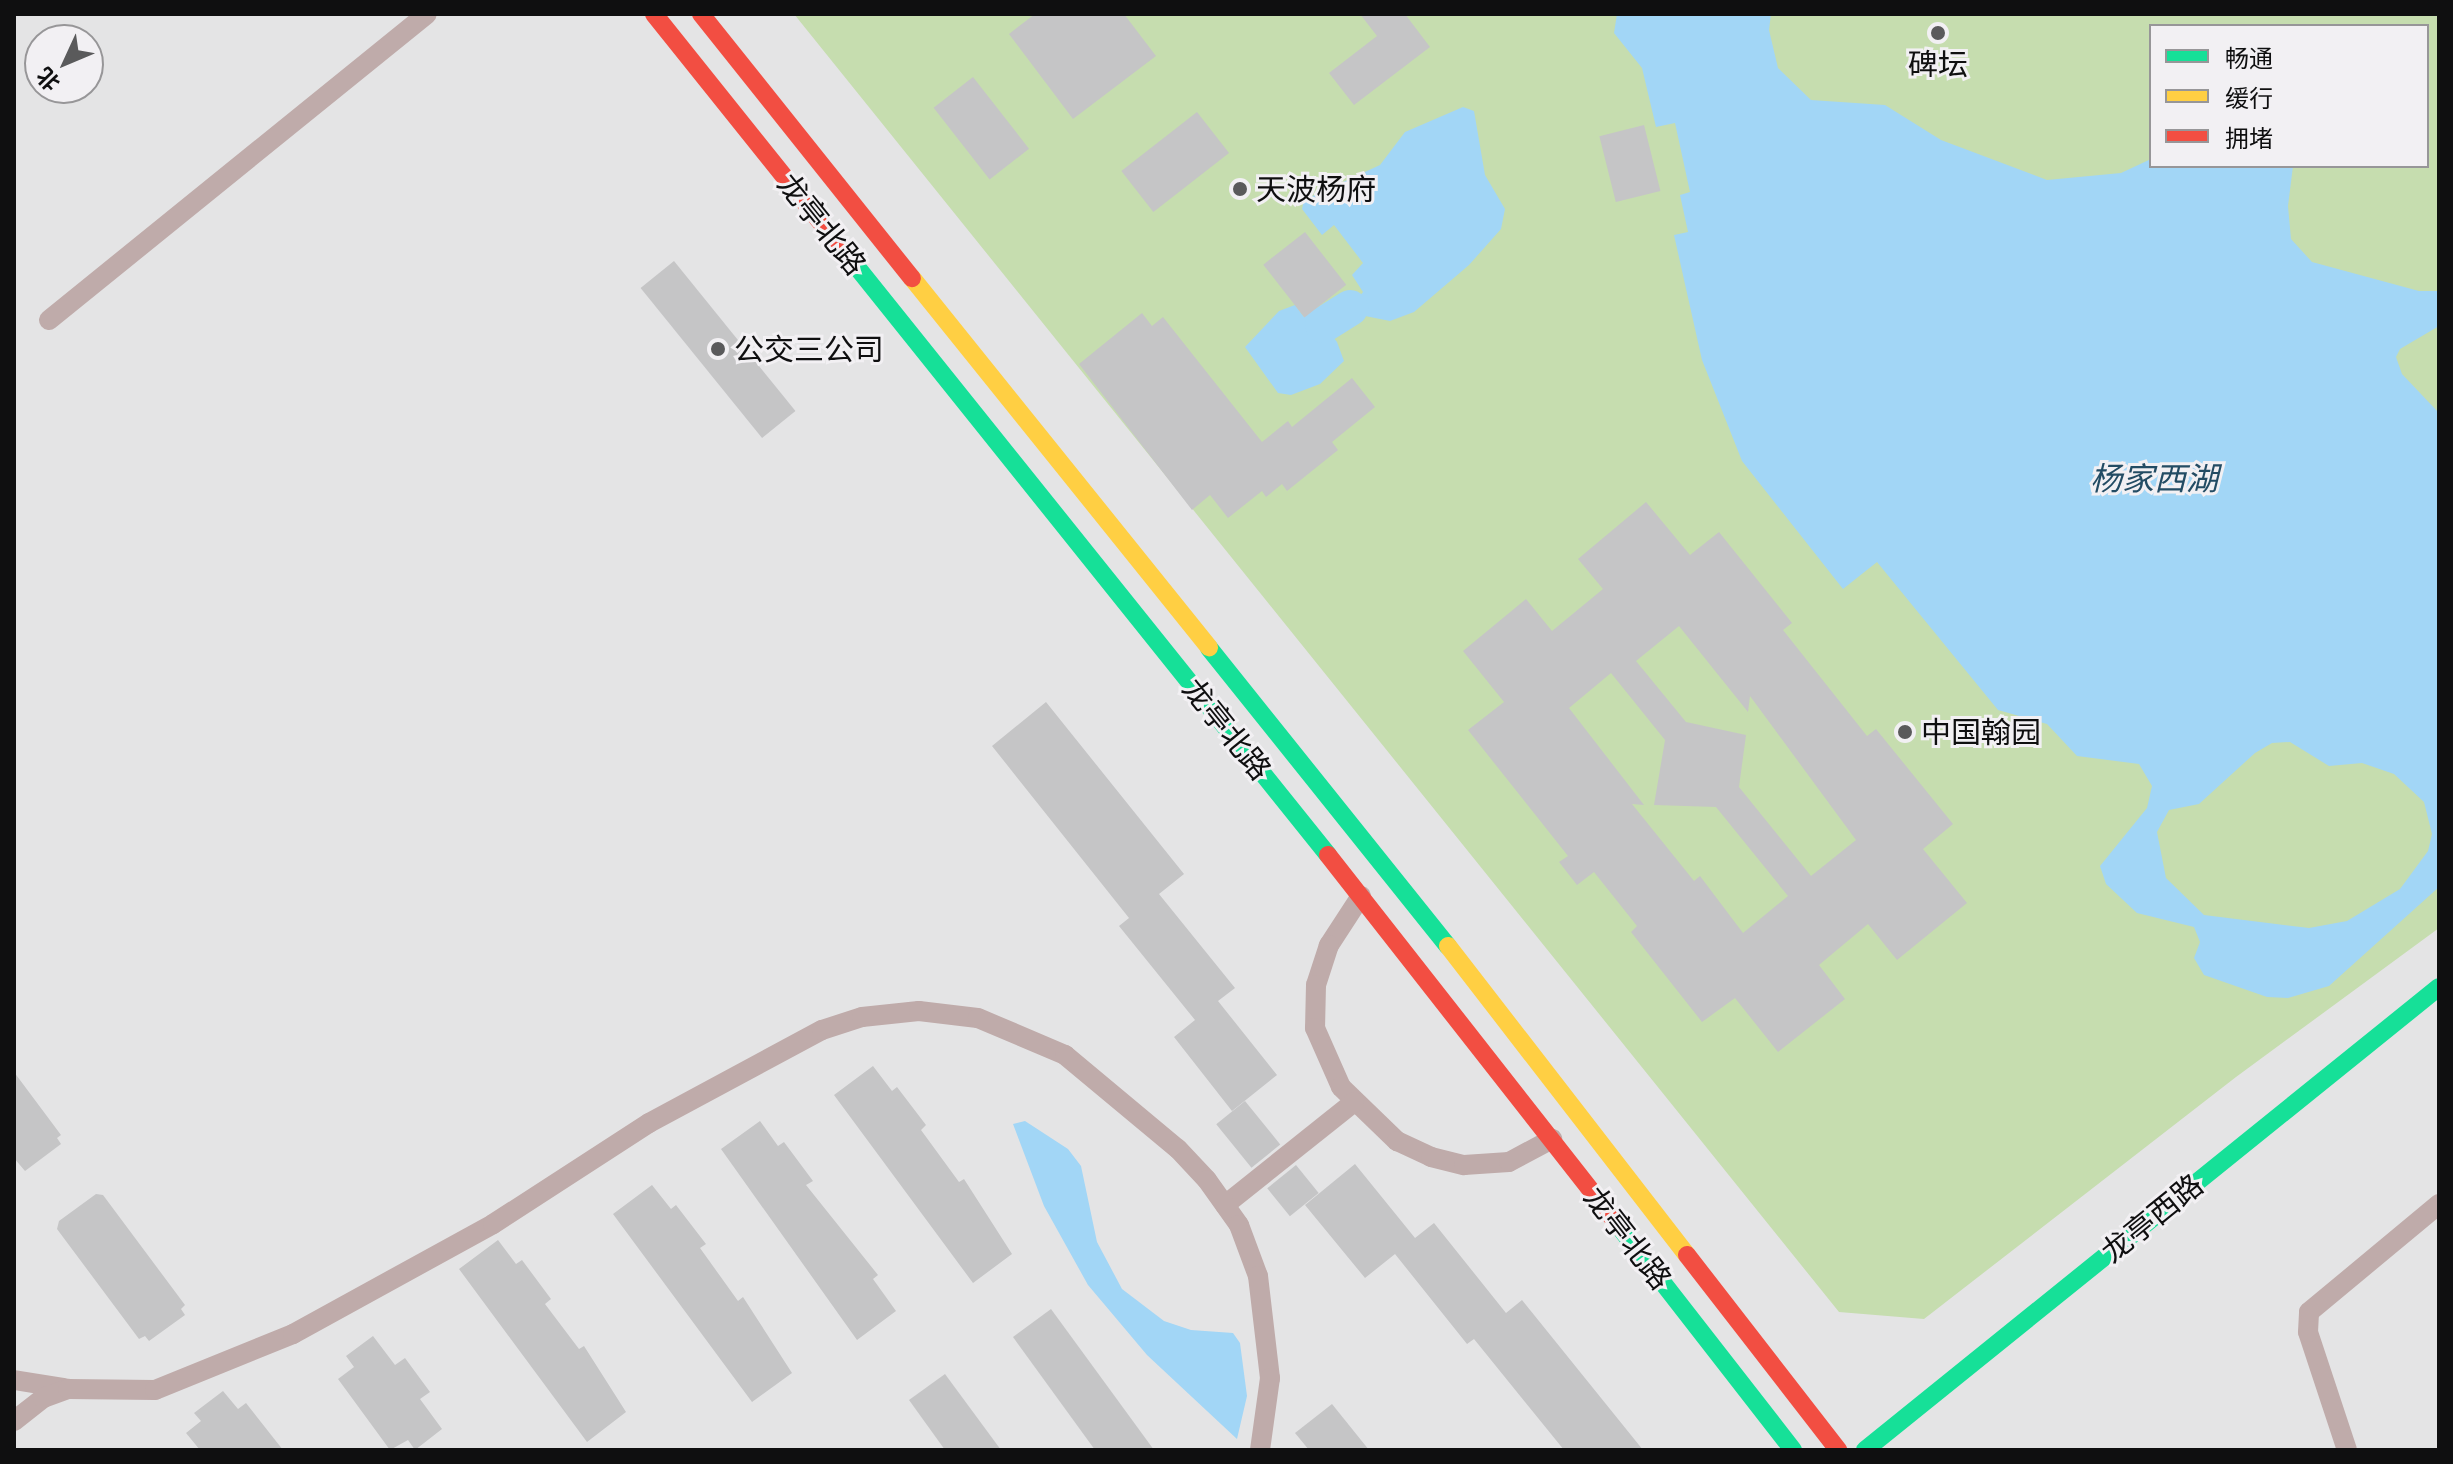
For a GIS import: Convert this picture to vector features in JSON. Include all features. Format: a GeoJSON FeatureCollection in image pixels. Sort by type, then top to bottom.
{"type":"FeatureCollection","features":[{"type":"Feature","properties":{"kind":"main road","name":"龙亭北路"},"geometry":{"type":"LineString","coordinates":[[654,14],[1361,896],[1793,1450]]}},
{"type":"Feature","properties":{"kind":"main road","name":"龙亭北路"},"geometry":{"type":"LineString","coordinates":[[701,14],[1453,953],[1838,1450]]}},
{"type":"Feature","properties":{"kind":"main road","name":"龙亭西路"},"geometry":{"type":"LineString","coordinates":[[1865,1450],[2439,987]]}},
{"type":"Feature","properties":{"kind":"lane"},"geometry":{"type":"LineString","coordinates":[[49,320],[427,14]]}},
{"type":"Feature","properties":{"kind":"lane"},"geometry":{"type":"LineString","coordinates":[[1361,896],[1329,945],[1316,985],[1315,1028],[1322,1052],[1354,1102],[1397,1141],[1464,1165],[1509,1162],[1552,1139]]}},
{"type":"Feature","properties":{"kind":"lane"},"geometry":{"type":"LineString","coordinates":[[14,1380],[68,1389],[155,1390],[293,1334],[493,1224],[649,1123],[822,1030],[862,1017],[919,1011],[978,1018],[1065,1055],[1178,1149],[1225,1205],[1239,1225],[1258,1276],[1265,1322],[1270,1378],[1260,1450]]}},
{"type":"Feature","properties":{"kind":"lane"},"geometry":{"type":"LineString","coordinates":[[1225,1205],[1354,1102]]}},
{"type":"Feature","properties":{"kind":"lane"},"geometry":{"type":"LineString","coordinates":[[2347,1450],[2308,1332],[2309,1312],[2439,1204]]}},
{"type":"Feature","properties":{"kind":"lane"},"geometry":{"type":"LineString","coordinates":[[14,1421],[43,1398],[68,1389]]}},
{"type":"Feature","properties":{"kind":"green space","name":"中国翰园"},"geometry":{"type":"Polygon","coordinates":[[[794,14],[2439,14],[2439,928],[2236,1077],[1924,1319],[1839,1312],[794,14]]]}},
{"type":"Feature","properties":{"kind":"water","name":"杨家西湖"},"geometry":{"type":"Polygon","coordinates":[[[1617,14],[1771,14],[1769,30],[1778,68],[1811,100],[1885,105],[1941,140],[2047,180],[2121,173],[2149,160],[2149,168],[2293,168],[2288,206],[2291,239],[2312,262],[2419,291],[2439,291],[2439,326],[2400,349],[2396,357],[2402,374],[2439,413],[2439,887],[2329,986],[2288,998],[2267,997],[2204,975],[2194,958],[2200,942],[2194,927],[2137,913],[2106,884],[2100,866],[2147,808],[2152,786],[2139,764],[2077,756],[2047,724],[1998,710],[1877,562],[1843,589],[1742,461],[1702,360],[1674,235],[1688,232],[1680,195],[1690,192],[1675,123],[1656,127],[1642,68],[1614,33],[1617,14]],[[2290,742],[2272,743],[2255,753],[2199,804],[2169,810],[2157,832],[2166,878],[2204,915],[2309,928],[2347,921],[2400,889],[2428,851],[2432,834],[2424,802],[2394,774],[2362,763],[2329,766],[2290,742]]]}},
{"type":"Feature","properties":{"kind":"water"},"geometry":{"type":"Polygon","coordinates":[[[1463,107],[1474,111],[1485,175],[1505,209],[1501,229],[1469,265],[1414,312],[1390,321],[1355,314],[1350,308],[1363,292],[1352,275],[1363,263],[1334,225],[1322,235],[1302,209],[1304,200],[1380,165],[1405,132],[1463,107]]]}},
{"type":"Feature","properties":{"kind":"water"},"geometry":{"type":"Polygon","coordinates":[[[1295,305],[1304,317],[1312,311],[1337,342],[1344,361],[1320,384],[1291,395],[1278,393],[1245,347],[1279,311],[1295,305]]]}},
{"type":"Feature","properties":{"kind":"water"},"geometry":{"type":"Polygon","coordinates":[[[1025,1121],[1068,1149],[1081,1166],[1097,1242],[1122,1289],[1164,1321],[1191,1330],[1233,1333],[1240,1343],[1247,1396],[1237,1439],[1147,1355],[1088,1285],[1044,1206],[1013,1124],[1025,1121]]]}},
{"type":"Feature","properties":{"kind":"building"},"geometry":{"type":"Polygon","coordinates":[[[1035,14],[1124,14],[1156,56],[1073,119],[1009,34],[1035,14]]]}},
{"type":"Feature","properties":{"kind":"building"},"geometry":{"type":"Polygon","coordinates":[[[1360,14],[1405,14],[1430,47],[1354,105],[1329,73],[1377,36],[1360,14]]]}},
{"type":"Feature","properties":{"kind":"building"},"geometry":{"type":"Polygon","coordinates":[[[973,77],[1029,149],[990,179],[934,108],[973,77]]]}},
{"type":"Feature","properties":{"kind":"building"},"geometry":{"type":"Polygon","coordinates":[[[1197,112],[1229,153],[1153,212],[1121,171],[1197,112]]]}},
{"type":"Feature","properties":{"kind":"building"},"geometry":{"type":"Polygon","coordinates":[[[1644,125],[1660,191],[1616,202],[1599,136],[1644,125]]]}},
{"type":"Feature","properties":{"kind":"building"},"geometry":{"type":"Polygon","coordinates":[[[1305,232],[1346,285],[1304,317],[1263,265],[1305,232]]]}},
{"type":"Feature","properties":{"kind":"building","name":"公交三公司"},"geometry":{"type":"Polygon","coordinates":[[[674,261],[795,411],[762,438],[641,288],[674,261]]]}},
{"type":"Feature","properties":{"kind":"building"},"geometry":{"type":"Polygon","coordinates":[[[1142,313],[1152,326],[1163,317],[1262,442],[1288,421],[1292,427],[1352,378],[1375,407],[1332,442],[1338,450],[1287,491],[1282,484],[1266,497],[1262,491],[1228,518],[1210,495],[1192,510],[1079,364],[1142,313]]]}},
{"type":"Feature","properties":{"kind":"building"},"geometry":{"type":"Polygon","coordinates":[[[1646,502],[1690,555],[1719,532],[1792,623],[1783,630],[1867,736],[1876,729],[1953,824],[1923,849],[1967,903],[1897,960],[1868,924],[1819,965],[1845,999],[1778,1052],[1735,998],[1702,1022],[1631,932],[1637,926],[1594,872],[1577,885],[1559,862],[1568,856],[1468,730],[1504,702],[1463,651],[1526,599],[1552,631],[1603,589],[1578,559],[1646,502]],[[1679,626],[1636,661],[1686,722],[1746,735],[1739,787],[1811,876],[1856,840],[1750,696],[1748,712],[1679,626]],[[1611,673],[1569,708],[1644,805],[1632,804],[1694,881],[1700,876],[1743,933],[1788,896],[1716,807],[1654,805],[1665,740],[1611,673]]]}},
{"type":"Feature","properties":{"kind":"building"},"geometry":{"type":"Polygon","coordinates":[[[1046,702],[1184,874],[1159,894],[1235,988],[1218,1001],[1277,1075],[1232,1111],[1174,1037],[1195,1020],[1119,926],[1129,918],[992,746],[1046,702]]]}},
{"type":"Feature","properties":{"kind":"building"},"geometry":{"type":"Polygon","coordinates":[[[873,1066],[892,1091],[897,1087],[926,1125],[921,1130],[959,1182],[964,1179],[1012,1254],[973,1283],[834,1095],[873,1066]]]}},
{"type":"Feature","properties":{"kind":"building"},"geometry":{"type":"Polygon","coordinates":[[[14,1072],[61,1135],[57,1138],[61,1144],[25,1171],[14,1158],[14,1072]]]}},
{"type":"Feature","properties":{"kind":"building"},"geometry":{"type":"Polygon","coordinates":[[[1245,1101],[1280,1145],[1251,1168],[1216,1124],[1245,1101]]]}},
{"type":"Feature","properties":{"kind":"building"},"geometry":{"type":"Polygon","coordinates":[[[760,1121],[778,1146],[784,1142],[813,1181],[806,1185],[878,1275],[873,1279],[896,1311],[857,1340],[721,1149],[760,1121]]]}},
{"type":"Feature","properties":{"kind":"building"},"geometry":{"type":"Polygon","coordinates":[[[1355,1164],[1415,1238],[1434,1223],[1506,1313],[1522,1300],[1643,1450],[1564,1450],[1474,1339],[1467,1344],[1395,1254],[1365,1278],[1305,1205],[1355,1164]]]}},
{"type":"Feature","properties":{"kind":"building"},"geometry":{"type":"Polygon","coordinates":[[[1296,1165],[1319,1193],[1290,1216],[1267,1188],[1296,1165]]]}},
{"type":"Feature","properties":{"kind":"building"},"geometry":{"type":"Polygon","coordinates":[[[652,1185],[671,1209],[676,1205],[706,1244],[700,1248],[738,1301],[743,1297],[792,1373],[752,1402],[613,1214],[652,1185]]]}},
{"type":"Feature","properties":{"kind":"building"},"geometry":{"type":"Polygon","coordinates":[[[96,1194],[103,1195],[185,1305],[181,1309],[185,1315],[149,1341],[145,1336],[139,1339],[57,1229],[59,1221],[96,1194]]]}},
{"type":"Feature","properties":{"kind":"building"},"geometry":{"type":"Polygon","coordinates":[[[498,1240],[516,1264],[522,1260],[551,1299],[545,1304],[579,1349],[584,1346],[626,1412],[587,1442],[459,1269],[498,1240]]]}},
{"type":"Feature","properties":{"kind":"building"},"geometry":{"type":"Polygon","coordinates":[[[1051,1309],[1154,1450],[1095,1450],[1013,1337],[1051,1309]]]}},
{"type":"Feature","properties":{"kind":"building"},"geometry":{"type":"Polygon","coordinates":[[[373,1336],[395,1365],[405,1358],[430,1392],[420,1399],[442,1429],[415,1450],[408,1440],[390,1450],[338,1379],[354,1367],[346,1356],[373,1336]]]}},
{"type":"Feature","properties":{"kind":"building"},"geometry":{"type":"Polygon","coordinates":[[[945,1374],[1001,1450],[945,1450],[909,1400],[945,1374]]]}},
{"type":"Feature","properties":{"kind":"building"},"geometry":{"type":"Polygon","coordinates":[[[223,1391],[238,1409],[246,1403],[283,1450],[200,1450],[186,1433],[201,1421],[194,1413],[223,1391]]]}},
{"type":"Feature","properties":{"kind":"building"},"geometry":{"type":"Polygon","coordinates":[[[1332,1404],[1369,1450],[1309,1450],[1295,1433],[1332,1404]]]}},
{"type":"Feature","properties":{"kind":"waterway"},"geometry":{"type":"LineString","coordinates":[[1323,325],[1350,308]]}},
{"type":"Feature","properties":{"kind":"traffic: fast"},"geometry":{"type":"LineString","coordinates":[[840,246],[1328,855]]}},
{"type":"Feature","properties":{"kind":"traffic: fast"},"geometry":{"type":"LineString","coordinates":[[1209,648],[1448,946]]}},
{"type":"Feature","properties":{"kind":"traffic: fast"},"geometry":{"type":"LineString","coordinates":[[1865,1450],[2439,987]]}},
{"type":"Feature","properties":{"kind":"traffic: fast"},"geometry":{"type":"LineString","coordinates":[[1621,1229],[1793,1450]]}},
{"type":"Feature","properties":{"kind":"traffic: slow"},"geometry":{"type":"LineString","coordinates":[[912,278],[1209,648]]}},
{"type":"Feature","properties":{"kind":"traffic: slow"},"geometry":{"type":"LineString","coordinates":[[1448,946],[1687,1255]]}},
{"type":"Feature","properties":{"kind":"traffic: jam"},"geometry":{"type":"LineString","coordinates":[[654,14],[840,246]]}},
{"type":"Feature","properties":{"kind":"traffic: jam"},"geometry":{"type":"LineString","coordinates":[[701,14],[912,278]]}},
{"type":"Feature","properties":{"kind":"traffic: jam"},"geometry":{"type":"LineString","coordinates":[[1328,855],[1621,1229]]}},
{"type":"Feature","properties":{"kind":"traffic: jam"},"geometry":{"type":"LineString","coordinates":[[1687,1255],[1838,1450]]}},
{"type":"Feature","properties":{"kind":"place","name":"碑坛"},"geometry":{"type":"Point","coordinates":[1938,33]}},
{"type":"Feature","properties":{"kind":"place","name":"天波杨府"},"geometry":{"type":"Point","coordinates":[1240,189]}},
{"type":"Feature","properties":{"kind":"place","name":"公交三公司"},"geometry":{"type":"Point","coordinates":[718,349]}},
{"type":"Feature","properties":{"kind":"place","name":"中国翰园"},"geometry":{"type":"Point","coordinates":[1905,732]}}]}
